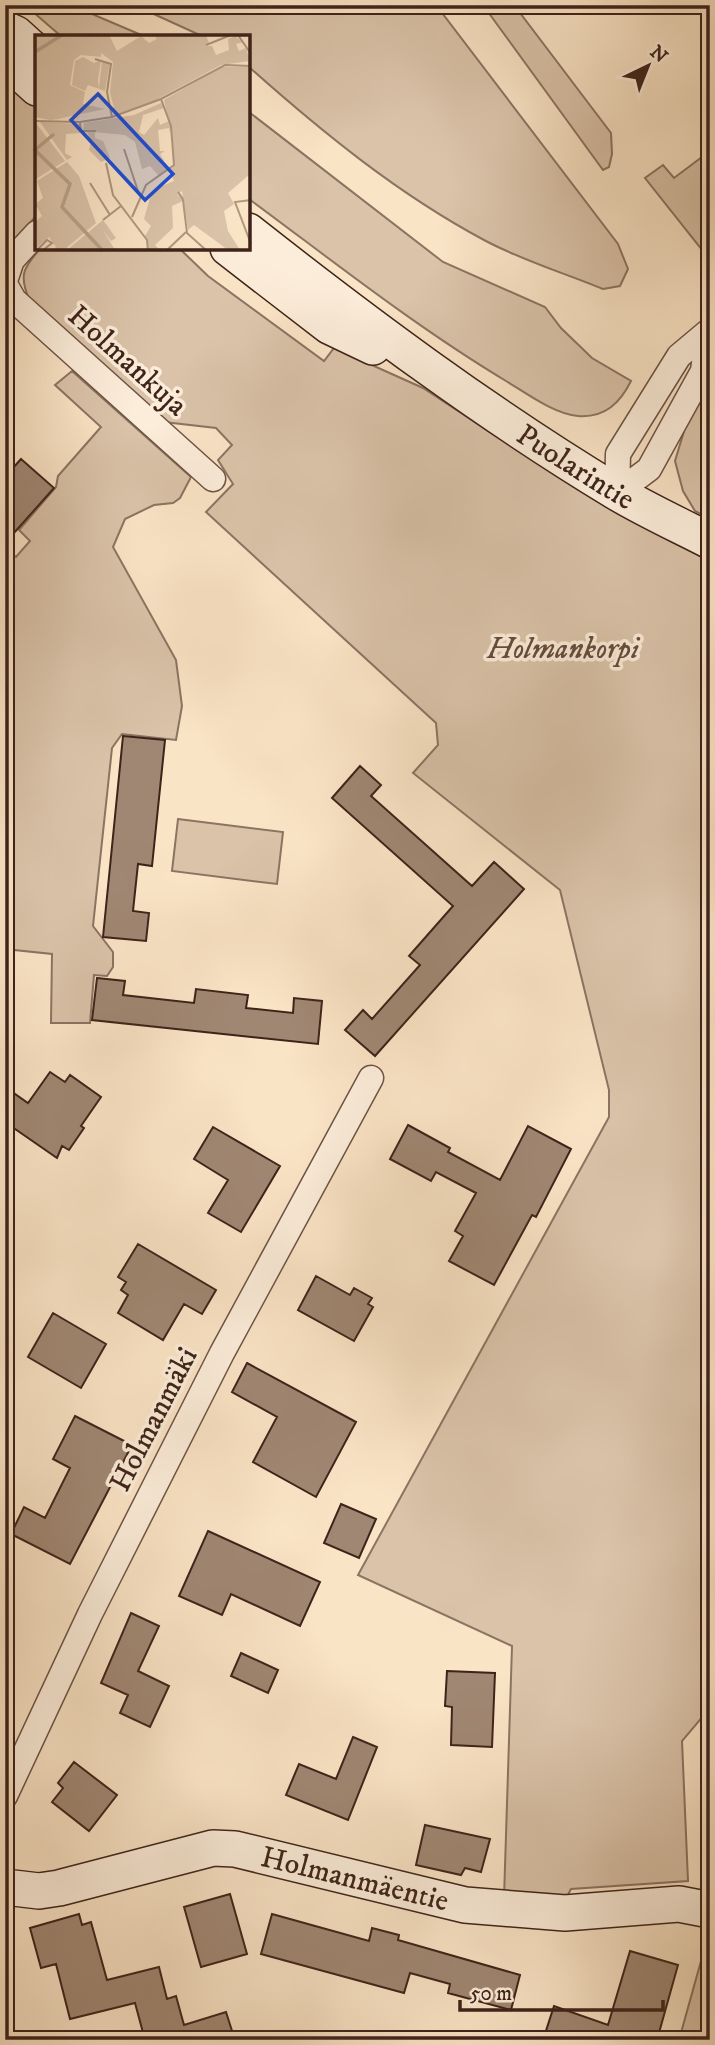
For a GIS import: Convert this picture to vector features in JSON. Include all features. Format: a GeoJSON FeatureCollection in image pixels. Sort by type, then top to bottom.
{"type":"FeatureCollection","features":[{"type":"Feature","properties":{"kind":"main road"},"geometry":{"type":"LineString","coordinates":[[5,29],[16,34],[35,51]]}},
{"type":"Feature","properties":{"kind":"main road"},"geometry":{"type":"LineString","coordinates":[[5,59],[35,86]]}},
{"type":"Feature","properties":{"kind":"main road","name":"Puolarintie"},"geometry":{"type":"LineString","coordinates":[[250,233],[449,384],[617,493],[710,541]]}},
{"type":"Feature","properties":{"kind":"main road","name":"Puolarintie"},"geometry":{"type":"LineString","coordinates":[[231,250],[329,326],[449,384]]}},
{"type":"Feature","properties":{"kind":"main road","name":"Holmanmäentie"},"geometry":{"type":"LineString","coordinates":[[5,1887],[39,1891],[59,1888],[213,1848],[234,1849],[466,1905],[565,1913],[679,1904],[710,1910]]}},
{"type":"Feature","properties":{"kind":"street","name":"Holmankuja"},"geometry":{"type":"LineString","coordinates":[[35,235],[12,260],[5,283],[14,300],[213,480]]}},
{"type":"Feature","properties":{"kind":"street"},"geometry":{"type":"LineString","coordinates":[[617,493],[649,469],[703,372],[709,331]]}},
{"type":"Feature","properties":{"kind":"street"},"geometry":{"type":"LineString","coordinates":[[617,493],[618,454],[678,356],[709,331]]}},
{"type":"Feature","properties":{"kind":"street","name":"Holmanmäki"},"geometry":{"type":"LineString","coordinates":[[5,1796],[90,1614],[222,1353],[371,1078]]}},
{"type":"Feature","properties":{"kind":"green space"},"geometry":{"type":"Polygon","coordinates":[[[25,5],[71,5],[141,35],[60,35],[25,5]]]}},
{"type":"Feature","properties":{"kind":"green space"},"geometry":{"type":"Polygon","coordinates":[[[134,5],[436,5],[618,244],[628,269],[620,286],[603,289],[513,254],[452,222],[362,161],[250,68],[250,35],[200,35],[134,5]]]}},
{"type":"Feature","properties":{"kind":"green space"},"geometry":{"type":"Polygon","coordinates":[[[483,5],[514,5],[611,133],[612,154],[609,167],[603,170],[483,5]]]}},
{"type":"Feature","properties":{"kind":"green space"},"geometry":{"type":"Polygon","coordinates":[[[5,72],[35,98],[35,217],[5,251],[5,72]]]}},
{"type":"Feature","properties":{"kind":"green space"},"geometry":{"type":"Polygon","coordinates":[[[250,113],[443,262],[545,307],[561,328],[592,358],[631,381],[617,402],[604,412],[578,416],[559,411],[473,360],[344,270],[250,200],[250,113]]]}},
{"type":"Feature","properties":{"kind":"green space"},"geometry":{"type":"Polygon","coordinates":[[[710,151],[710,260],[645,178],[663,165],[674,178],[710,151]]]}},
{"type":"Feature","properties":{"kind":"green space","name":"Holmankorpi"},"geometry":{"type":"Polygon","coordinates":[[[39,250],[181,250],[208,276],[324,361],[334,348],[423,388],[577,489],[710,558],[710,1708],[682,1741],[688,1881],[571,1889],[564,1902],[504,1898],[512,1646],[358,1575],[609,1117],[609,1090],[560,890],[413,773],[438,745],[436,723],[206,512],[233,484],[218,460],[232,445],[216,428],[164,422],[30,302],[24,286],[24,273],[39,250]]]}},
{"type":"Feature","properties":{"kind":"green space"},"geometry":{"type":"Polygon","coordinates":[[[72,371],[191,477],[180,498],[173,503],[154,505],[125,519],[113,547],[176,660],[182,706],[176,740],[122,734],[112,748],[93,926],[113,952],[113,967],[107,976],[94,975],[90,1023],[51,1023],[52,954],[5,949],[5,553],[8,551],[16,557],[30,541],[19,530],[56,487],[58,476],[101,427],[55,385],[72,371]]]}},
{"type":"Feature","properties":{"kind":"green space"},"geometry":{"type":"Polygon","coordinates":[[[710,380],[710,519],[695,511],[683,491],[675,461],[688,418],[710,380]]]}},
{"type":"Feature","properties":{"kind":"green space"},"geometry":{"type":"Polygon","coordinates":[[[178,819],[283,832],[277,884],[172,871],[178,819]]]}},
{"type":"Feature","properties":{"kind":"green space"},"geometry":{"type":"Polygon","coordinates":[[[710,1940],[710,2040],[679,2040],[706,1943],[710,1940]]]}},
{"type":"Feature","properties":{"kind":"building"},"geometry":{"type":"Polygon","coordinates":[[[21,459],[54,488],[5,543],[5,477],[21,459]]]}},
{"type":"Feature","properties":{"kind":"building"},"geometry":{"type":"Polygon","coordinates":[[[123,736],[165,740],[152,866],[138,864],[133,911],[149,913],[146,941],[103,937],[123,736]]]}},
{"type":"Feature","properties":{"kind":"building"},"geometry":{"type":"Polygon","coordinates":[[[360,766],[381,785],[371,796],[472,886],[494,862],[524,889],[375,1056],[345,1030],[363,1010],[372,1019],[420,965],[409,956],[453,906],[332,798],[360,766]]]}},
{"type":"Feature","properties":{"kind":"building"},"geometry":{"type":"Polygon","coordinates":[[[97,978],[125,981],[123,995],[194,1003],[196,989],[248,995],[246,1008],[293,1013],[294,998],[322,1001],[318,1044],[92,1020],[97,978]]]}},
{"type":"Feature","properties":{"kind":"building"},"geometry":{"type":"Polygon","coordinates":[[[50,1072],[65,1082],[70,1075],[101,1097],[81,1126],[84,1128],[69,1150],[62,1146],[57,1158],[5,1122],[5,1087],[28,1103],[50,1072]]]}},
{"type":"Feature","properties":{"kind":"building"},"geometry":{"type":"Polygon","coordinates":[[[408,1125],[450,1148],[448,1152],[500,1180],[528,1126],[571,1149],[536,1217],[532,1215],[494,1285],[449,1261],[463,1236],[455,1231],[476,1193],[436,1172],[431,1181],[390,1159],[408,1125]]]}},
{"type":"Feature","properties":{"kind":"building"},"geometry":{"type":"Polygon","coordinates":[[[213,1127],[280,1166],[241,1232],[208,1213],[228,1180],[194,1159],[213,1127]]]}},
{"type":"Feature","properties":{"kind":"building"},"geometry":{"type":"Polygon","coordinates":[[[138,1244],[216,1290],[202,1314],[184,1304],[163,1340],[118,1313],[128,1295],[121,1290],[126,1282],[118,1277],[138,1244]]]}},
{"type":"Feature","properties":{"kind":"building"},"geometry":{"type":"Polygon","coordinates":[[[316,1276],[350,1295],[354,1288],[372,1298],[368,1304],[373,1307],[354,1341],[298,1310],[316,1276]]]}},
{"type":"Feature","properties":{"kind":"building"},"geometry":{"type":"Polygon","coordinates":[[[53,1313],[106,1344],[81,1388],[28,1357],[53,1313]]]}},
{"type":"Feature","properties":{"kind":"building"},"geometry":{"type":"Polygon","coordinates":[[[247,1363],[356,1422],[316,1497],[253,1462],[277,1417],[232,1392],[247,1363]]]}},
{"type":"Feature","properties":{"kind":"building"},"geometry":{"type":"Polygon","coordinates":[[[75,1416],[132,1445],[70,1564],[11,1534],[24,1507],[45,1518],[70,1468],[53,1459],[75,1416]]]}},
{"type":"Feature","properties":{"kind":"building"},"geometry":{"type":"Polygon","coordinates":[[[341,1504],[376,1519],[359,1558],[324,1543],[341,1504]]]}},
{"type":"Feature","properties":{"kind":"building"},"geometry":{"type":"Polygon","coordinates":[[[208,1531],[320,1582],[300,1626],[231,1594],[222,1615],[179,1596],[208,1531]]]}},
{"type":"Feature","properties":{"kind":"building"},"geometry":{"type":"Polygon","coordinates":[[[131,1613],[159,1626],[138,1671],[169,1686],[150,1727],[120,1713],[128,1695],[101,1683],[131,1613]]]}},
{"type":"Feature","properties":{"kind":"building"},"geometry":{"type":"Polygon","coordinates":[[[241,1653],[278,1670],[268,1693],[231,1676],[241,1653]]]}},
{"type":"Feature","properties":{"kind":"building"},"geometry":{"type":"Polygon","coordinates":[[[447,1671],[495,1673],[492,1747],[451,1745],[452,1707],[445,1706],[447,1671]]]}},
{"type":"Feature","properties":{"kind":"building"},"geometry":{"type":"Polygon","coordinates":[[[353,1737],[377,1747],[348,1820],[286,1795],[299,1764],[336,1779],[353,1737]]]}},
{"type":"Feature","properties":{"kind":"building"},"geometry":{"type":"Polygon","coordinates":[[[74,1762],[117,1795],[89,1831],[52,1802],[63,1788],[58,1783],[74,1762]]]}},
{"type":"Feature","properties":{"kind":"building"},"geometry":{"type":"Polygon","coordinates":[[[425,1825],[490,1839],[481,1872],[465,1868],[461,1875],[416,1865],[425,1825]]]}},
{"type":"Feature","properties":{"kind":"building"},"geometry":{"type":"Polygon","coordinates":[[[230,1894],[247,1954],[201,1967],[184,1907],[230,1894]]]}},
{"type":"Feature","properties":{"kind":"building"},"geometry":{"type":"Polygon","coordinates":[[[79,1914],[82,1925],[91,1922],[107,1980],[159,1967],[167,1999],[176,1996],[184,2025],[226,2012],[233,2034],[215,2040],[145,2040],[135,2003],[70,2019],[56,1964],[41,1968],[30,1928],[79,1914]]]}},
{"type":"Feature","properties":{"kind":"building"},"geometry":{"type":"Polygon","coordinates":[[[272,1914],[369,1941],[372,1928],[399,1935],[398,1940],[520,1975],[511,2010],[448,1993],[450,1984],[410,1973],[404,1993],[261,1954],[272,1914]]]}},
{"type":"Feature","properties":{"kind":"building"},"geometry":{"type":"Polygon","coordinates":[[[630,1951],[678,1965],[657,2040],[543,2040],[554,2006],[608,2025],[630,1951]]]}}]}
